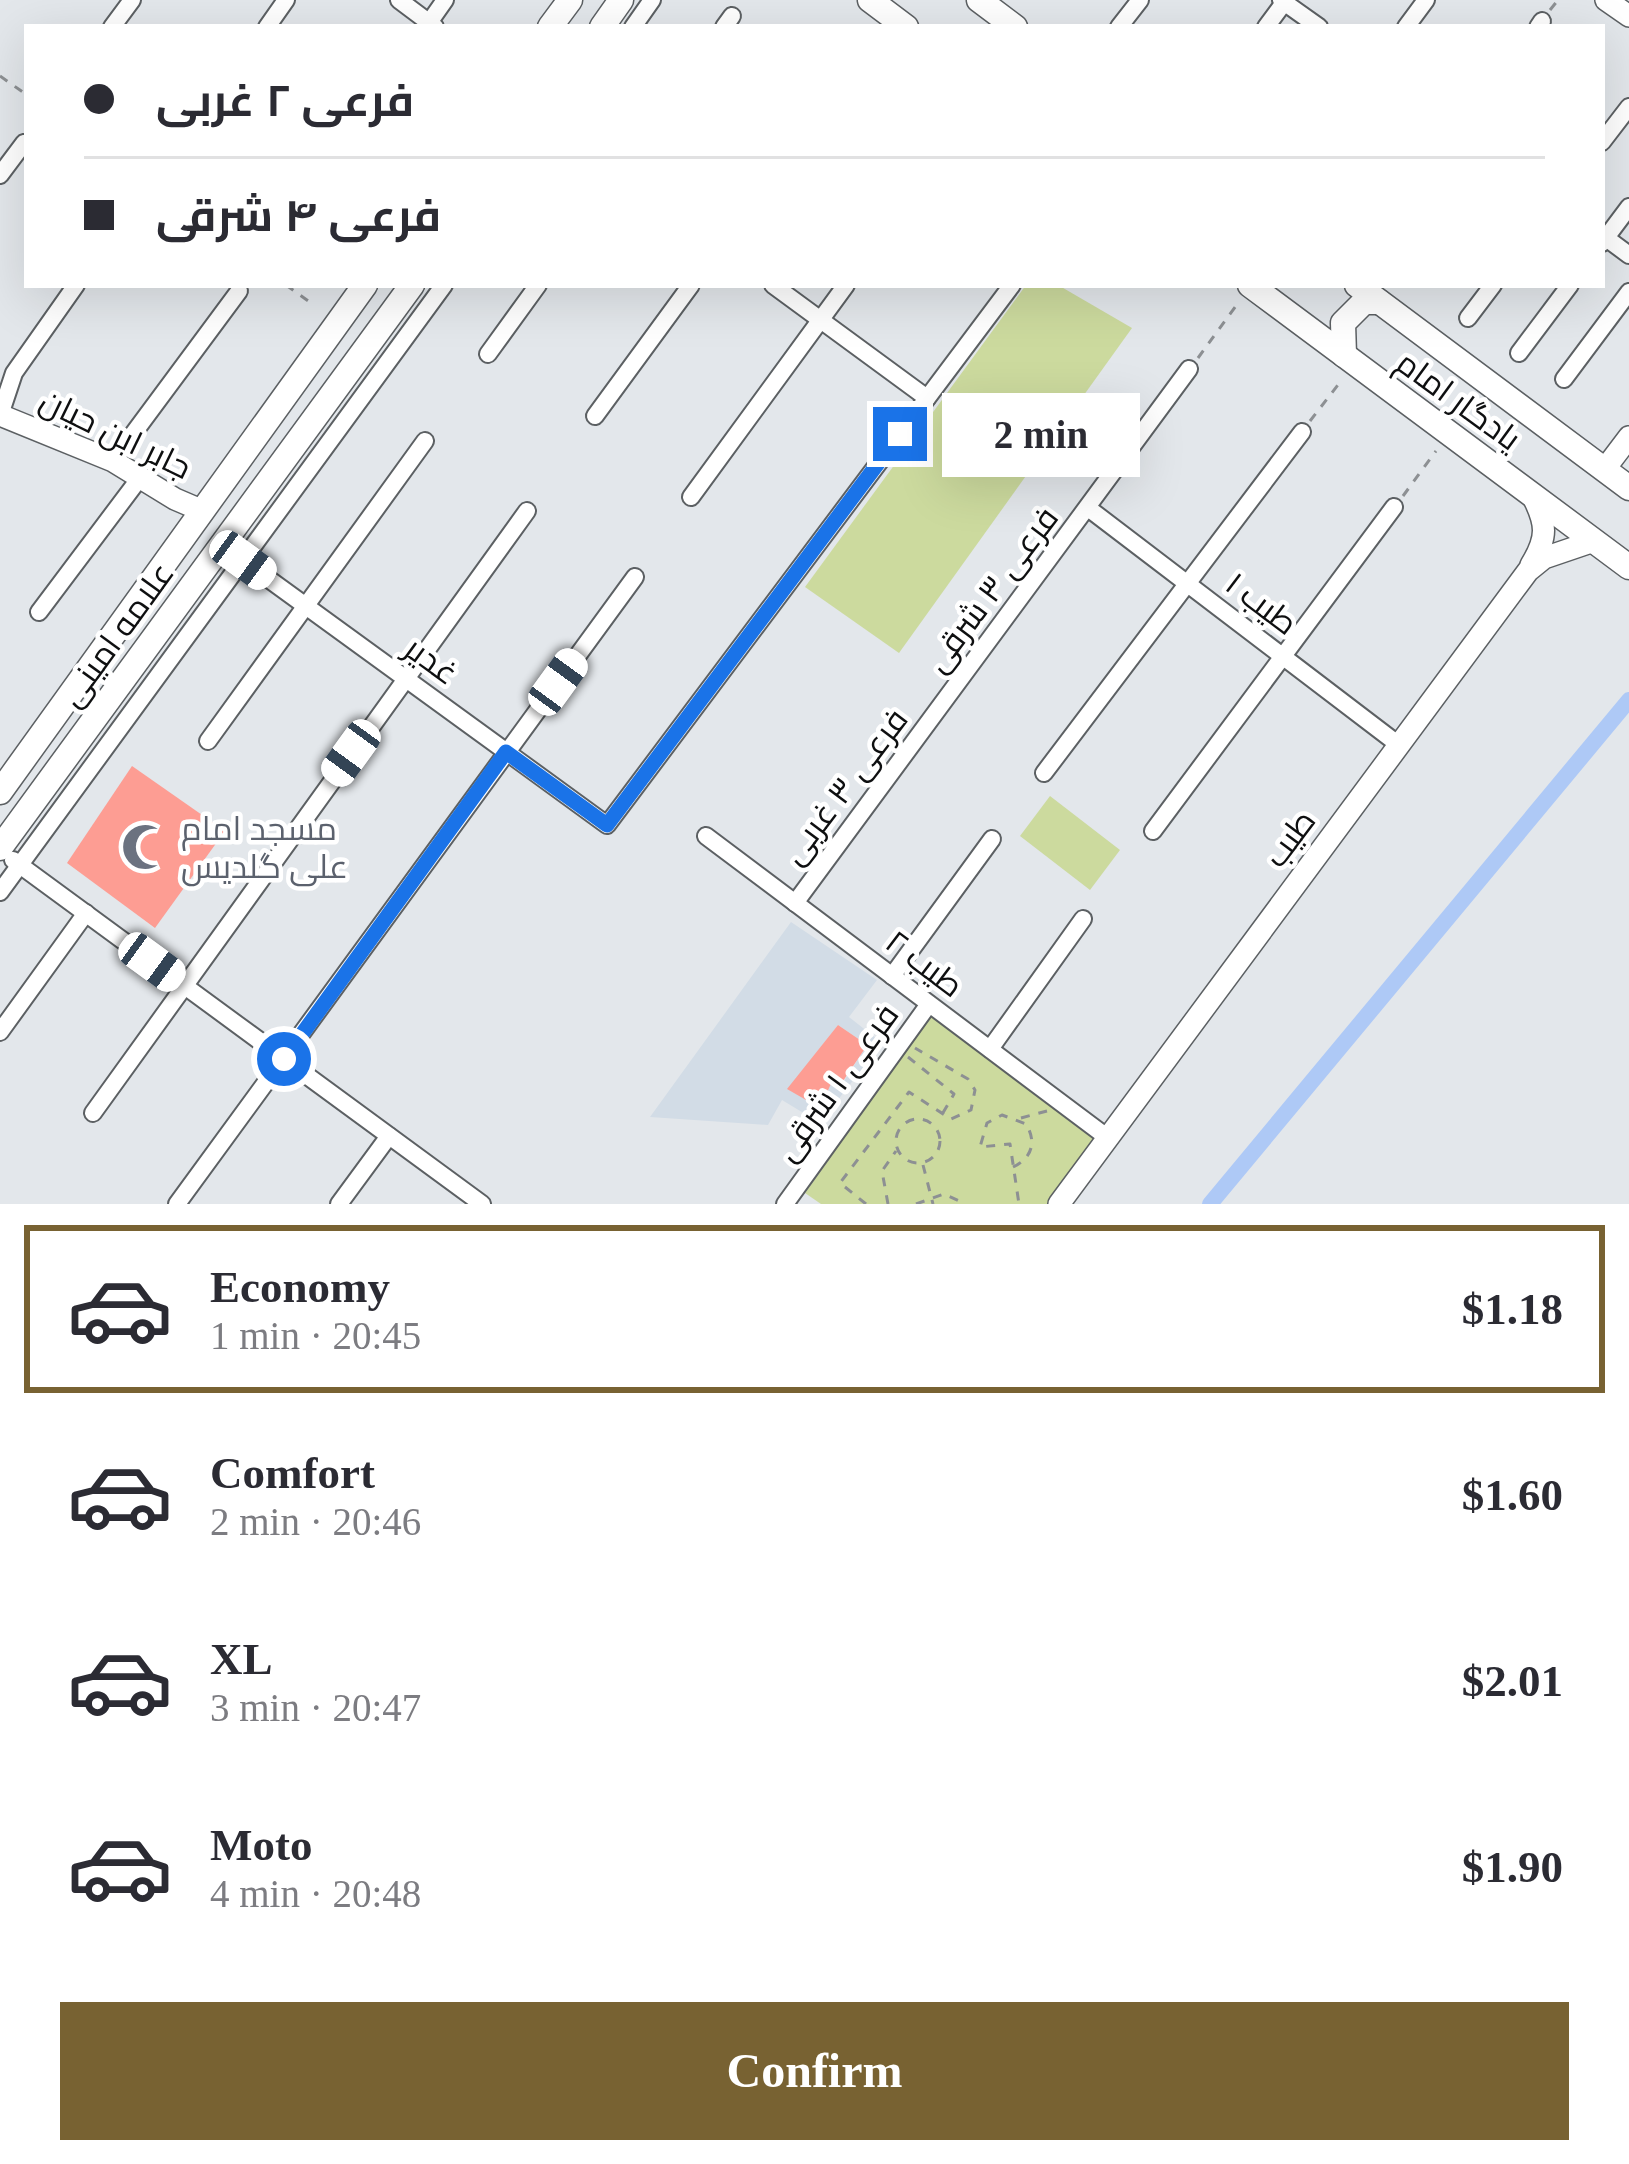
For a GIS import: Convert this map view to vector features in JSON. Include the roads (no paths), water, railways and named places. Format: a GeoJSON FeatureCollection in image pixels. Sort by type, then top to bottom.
{"type":"FeatureCollection","features":[{"type":"Feature","properties":{"kind":"main road"},"geometry":{"type":"LineString","coordinates":[[870,0],[902,24]]}},
{"type":"Feature","properties":{"kind":"main road"},"geometry":{"type":"LineString","coordinates":[[980,0],[1011,24]]}},
{"type":"Feature","properties":{"kind":"main road","name":"علامه امینی"},"geometry":{"type":"LineString","coordinates":[[0,792],[363,288]]}},
{"type":"Feature","properties":{"kind":"main road","name":"علامه امینی"},"geometry":{"type":"LineString","coordinates":[[0,849],[232,552],[410,288]]}},
{"type":"Feature","properties":{"kind":"main road","name":"یادگار امام"},"geometry":{"type":"LineString","coordinates":[[1255,288],[1629,567]]}},
{"type":"Feature","properties":{"kind":"main road","name":"یادگار امام"},"geometry":{"type":"LineString","coordinates":[[1361,288],[1629,488]]}},
{"type":"Feature","properties":{"kind":"main road"},"geometry":{"type":"LineString","coordinates":[[1349,360],[1340,334],[1347,317],[1364,302],[1378,302]]}},
{"type":"Feature","properties":{"kind":"street"},"geometry":{"type":"LineString","coordinates":[[399,0],[429,24]]}},
{"type":"Feature","properties":{"kind":"street"},"geometry":{"type":"LineString","coordinates":[[1121,24],[1140,0]]}},
{"type":"Feature","properties":{"kind":"street"},"geometry":{"type":"LineString","coordinates":[[1606,0],[1629,16]]}},
{"type":"Feature","properties":{"kind":"street"},"geometry":{"type":"LineString","coordinates":[[1284,1],[1315,24]]}},
{"type":"Feature","properties":{"kind":"street"},"geometry":{"type":"LineString","coordinates":[[1605,138],[1629,107]]}},
{"type":"Feature","properties":{"kind":"street"},"geometry":{"type":"LineString","coordinates":[[0,176],[24,143]]}},
{"type":"Feature","properties":{"kind":"street"},"geometry":{"type":"LineString","coordinates":[[1605,237],[1629,207]]}},
{"type":"Feature","properties":{"kind":"street"},"geometry":{"type":"LineString","coordinates":[[0,415],[14,374],[74,288]]}},
{"type":"Feature","properties":{"kind":"street"},"geometry":{"type":"LineString","coordinates":[[0,892],[232,552],[442,288]]}},
{"type":"Feature","properties":{"kind":"street"},"geometry":{"type":"LineString","coordinates":[[488,354],[536,288]]}},
{"type":"Feature","properties":{"kind":"street"},"geometry":{"type":"LineString","coordinates":[[595,416],[690,288]]}},
{"type":"Feature","properties":{"kind":"street"},"geometry":{"type":"LineString","coordinates":[[777,288],[927,398],[1010,288]]}},
{"type":"Feature","properties":{"kind":"street"},"geometry":{"type":"LineString","coordinates":[[691,497],[844,288]]}},
{"type":"Feature","properties":{"kind":"street"},"geometry":{"type":"LineString","coordinates":[[1468,318],[1491,288]]}},
{"type":"Feature","properties":{"kind":"street"},"geometry":{"type":"LineString","coordinates":[[1520,353],[1568,288]]}},
{"type":"Feature","properties":{"kind":"street"},"geometry":{"type":"LineString","coordinates":[[113,460],[238,291]]}},
{"type":"Feature","properties":{"kind":"street"},"geometry":{"type":"LineString","coordinates":[[1564,379],[1629,292]]}},
{"type":"Feature","properties":{"kind":"street"},"geometry":{"type":"LineString","coordinates":[[1088,508],[1190,369]]}},
{"type":"Feature","properties":{"kind":"street","name":"غدیر"},"geometry":{"type":"LineString","coordinates":[[232,552],[607,825],[927,398]]}},
{"type":"Feature","properties":{"kind":"street","name":"جابر ابن حیان"},"geometry":{"type":"LineString","coordinates":[[0,415],[113,460],[139,479],[203,511]]}},
{"type":"Feature","properties":{"kind":"street"},"geometry":{"type":"LineString","coordinates":[[1044,773],[1302,432]]}},
{"type":"Feature","properties":{"kind":"street"},"geometry":{"type":"LineString","coordinates":[[1604,470],[1629,437]]}},
{"type":"Feature","properties":{"kind":"street"},"geometry":{"type":"LineString","coordinates":[[208,741],[425,442]]}},
{"type":"Feature","properties":{"kind":"street"},"geometry":{"type":"LineString","coordinates":[[38,612],[139,479]]}},
{"type":"Feature","properties":{"kind":"street"},"geometry":{"type":"LineString","coordinates":[[1528,571],[1546,540],[1544,519],[1531,494]]}},
{"type":"Feature","properties":{"kind":"street"},"geometry":{"type":"LineString","coordinates":[[1153,831],[1394,507]]}},
{"type":"Feature","properties":{"kind":"street","name":"طیب ۱"},"geometry":{"type":"LineString","coordinates":[[1088,508],[1399,746]]}},
{"type":"Feature","properties":{"kind":"street","name":"فرعی ۳ شرقی"},"geometry":{"type":"LineString","coordinates":[[942,706],[1088,508]]}},
{"type":"Feature","properties":{"kind":"street"},"geometry":{"type":"LineString","coordinates":[[93,1113],[527,512]]}},
{"type":"Feature","properties":{"kind":"street","name":"طیب"},"geometry":{"type":"LineString","coordinates":[[1059,1204],[1528,571],[1544,558],[1594,541]]}},
{"type":"Feature","properties":{"kind":"street"},"geometry":{"type":"LineString","coordinates":[[177,1204],[635,577]]}},
{"type":"Feature","properties":{"kind":"street","name":"فرعی ۳ غربی"},"geometry":{"type":"LineString","coordinates":[[795,903],[942,706]]}},
{"type":"Feature","properties":{"kind":"street","name":"طیب ۲"},"geometry":{"type":"LineString","coordinates":[[706,836],[1108,1138]]}},
{"type":"Feature","properties":{"kind":"street"},"geometry":{"type":"LineString","coordinates":[[892,976],[992,839]]}},
{"type":"Feature","properties":{"kind":"street"},"geometry":{"type":"LineString","coordinates":[[0,849],[482,1204]]}},
{"type":"Feature","properties":{"kind":"street"},"geometry":{"type":"LineString","coordinates":[[0,1032],[86,914]]}},
{"type":"Feature","properties":{"kind":"street"},"geometry":{"type":"LineString","coordinates":[[990,1049],[1083,919]]}},
{"type":"Feature","properties":{"kind":"street","name":"فرعی ۱ شرقی"},"geometry":{"type":"LineString","coordinates":[[792,1201],[929,1004]]}},
{"type":"Feature","properties":{"kind":"street"},"geometry":{"type":"LineString","coordinates":[[339,1204],[388,1136]]}},
{"type":"Feature","properties":{"kind":"waterway"},"geometry":{"type":"LineString","coordinates":[[1210,1204],[1629,700]]}},
{"type":"Feature","properties":{"kind":"place","name":"مسجد امام علی گلدیس"},"geometry":{"type":"Point","coordinates":[145,847]}}]}
